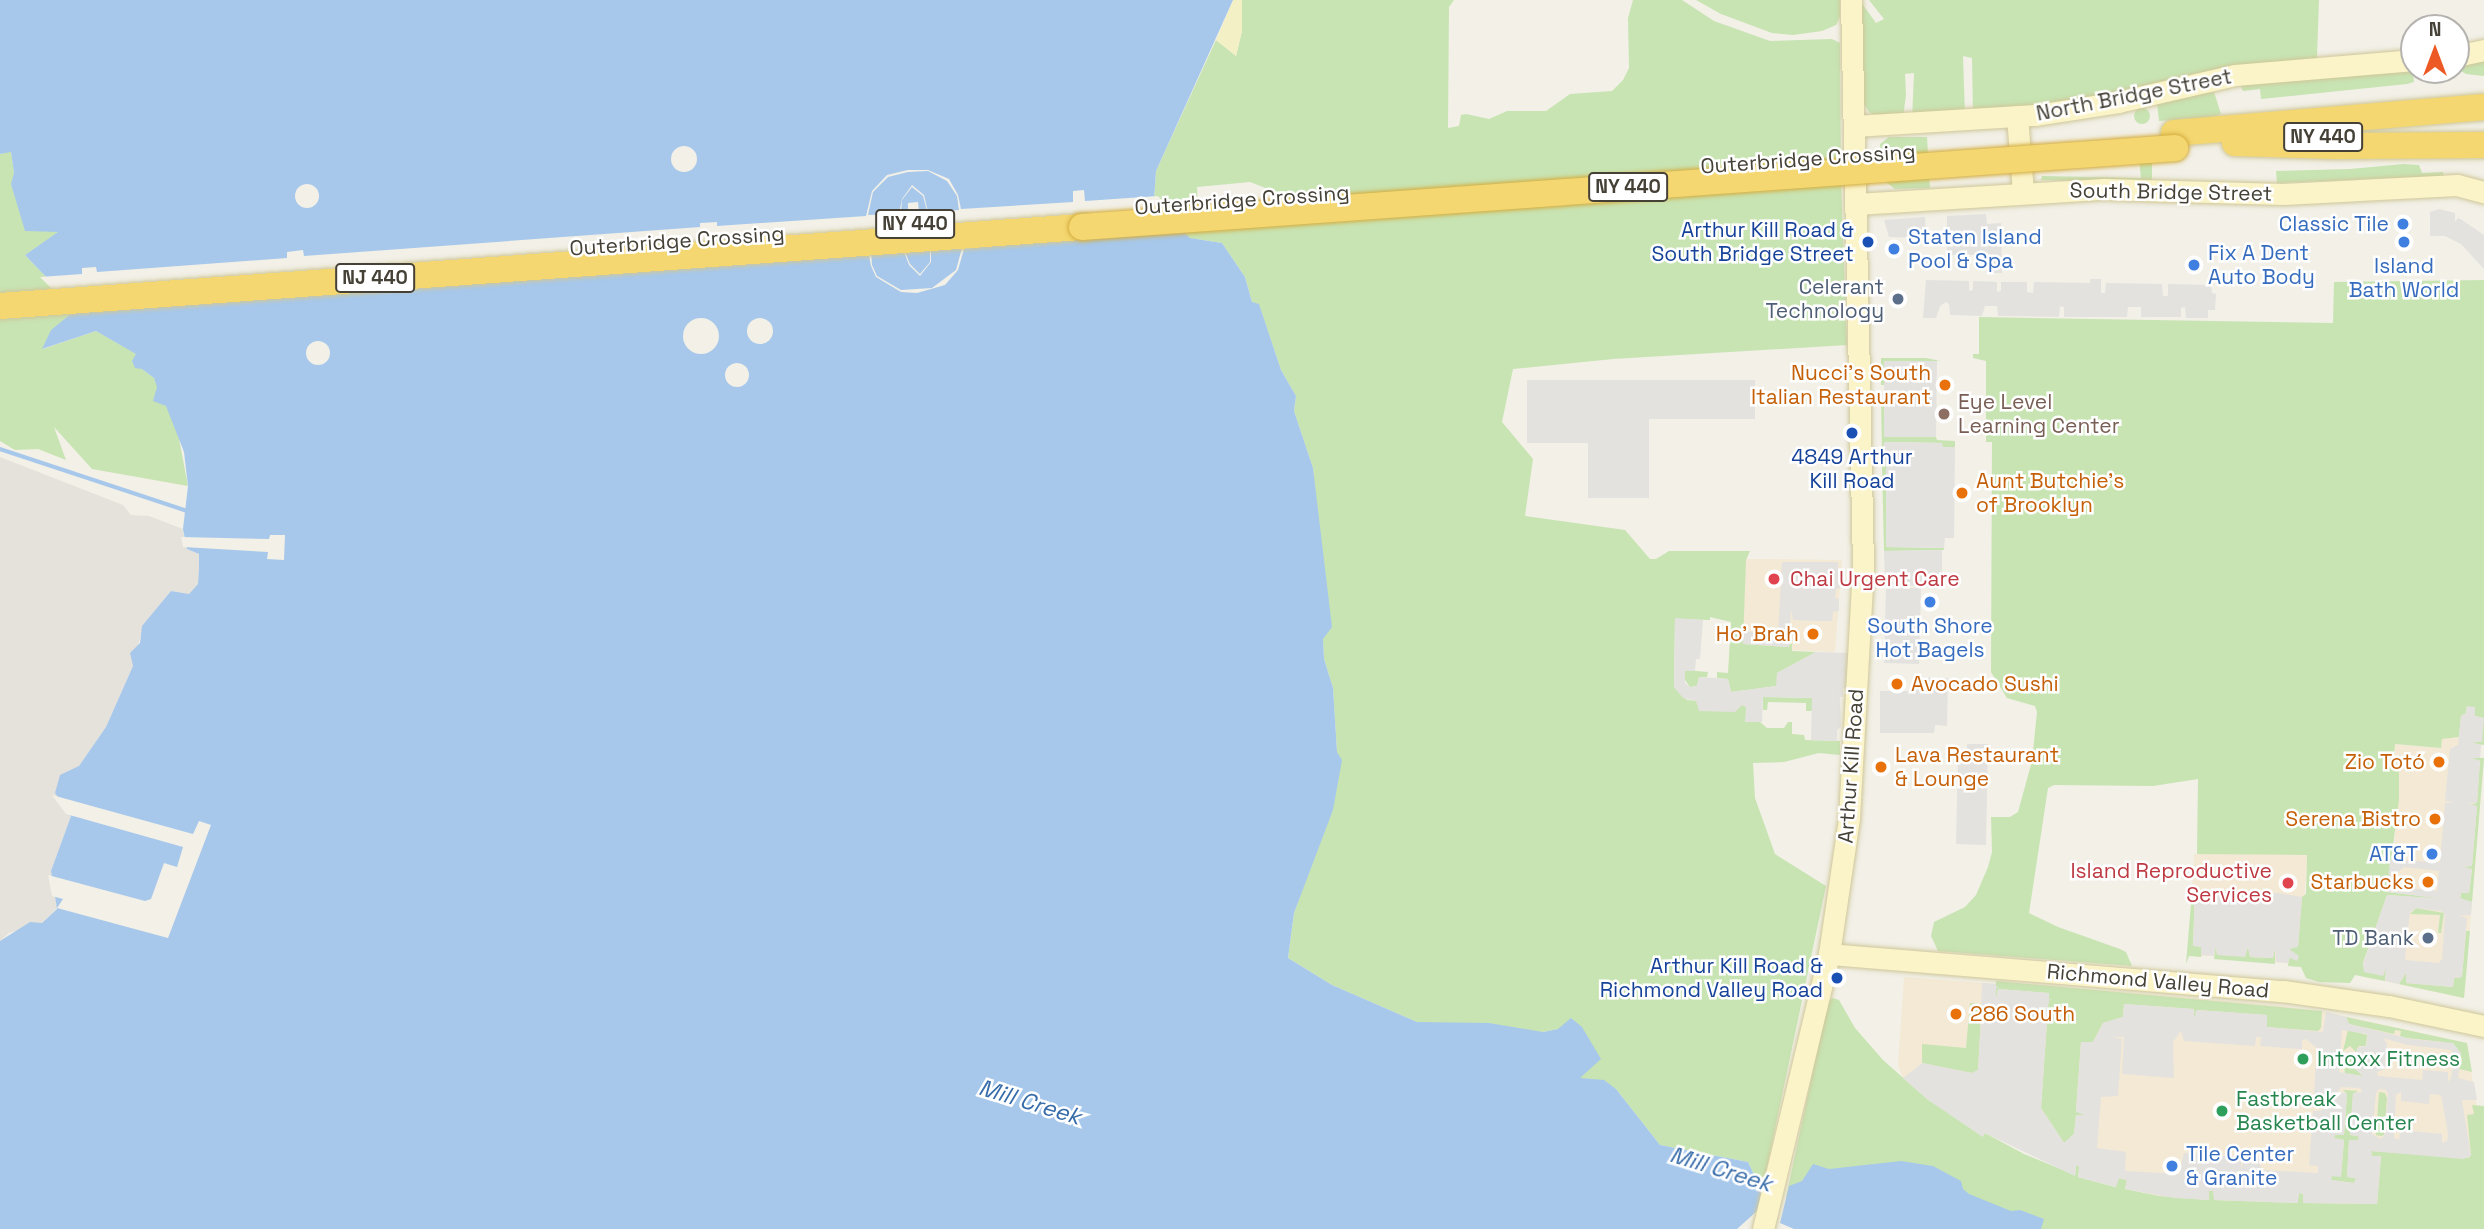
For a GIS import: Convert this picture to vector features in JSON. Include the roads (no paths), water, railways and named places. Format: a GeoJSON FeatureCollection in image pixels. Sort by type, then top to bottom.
{"type":"FeatureCollection","features":[{"type":"Feature","properties":{"kind":"highway"},"geometry":{"type":"LineString","coordinates":[[2337,120],[2484,91]]}},
{"type":"Feature","properties":{"kind":"highway","name":"Outerbridge Crossing"},"geometry":{"type":"LineString","coordinates":[[0,306],[749,244],[2174,140],[2337,120],[2484,107]]}},
{"type":"Feature","properties":{"kind":"highway","name":"Outerbridge Crossing"},"geometry":{"type":"LineString","coordinates":[[2174,140],[2235,143],[2484,125]]}},
{"type":"Feature","properties":{"kind":"highway"},"geometry":{"type":"LineString","coordinates":[[2235,143],[2337,146],[2484,145]]}},
{"type":"Feature","properties":{"kind":"highway","name":"Outerbridge Crossing"},"geometry":{"type":"LineString","coordinates":[[0,290],[749,244]]}},
{"type":"Feature","properties":{"kind":"street","name":"Arthur Kill Road"},"geometry":{"type":"LineString","coordinates":[[1763,1229],[1829,954],[1849,818],[1860,638],[1863,527],[1851,0]]}},
{"type":"Feature","properties":{"kind":"street","name":"North Bridge Street"},"geometry":{"type":"LineString","coordinates":[[1854,125],[2017,116],[2118,102],[2235,75],[2400,61]]}},
{"type":"Feature","properties":{"kind":"street"},"geometry":{"type":"LineString","coordinates":[[2017,116],[2022,181]]}},
{"type":"Feature","properties":{"kind":"street","name":"South Bridge Street"},"geometry":{"type":"LineString","coordinates":[[1856,204],[2022,181],[2104,189],[2283,194],[2457,185],[2484,192]]}},
{"type":"Feature","properties":{"kind":"street","name":"Richmond Valley Road"},"geometry":{"type":"LineString","coordinates":[[1829,954],[2323,996],[2484,1026]]}},
{"type":"Feature","properties":{"kind":"water","name":"Mill Creek"},"geometry":{"type":"Polygon","coordinates":[[[0,0],[1233,0],[1156,171],[1154,200],[1190,238],[1222,243],[1245,277],[1252,302],[1259,304],[1281,370],[1296,396],[1294,411],[1313,468],[1332,627],[1323,639],[1324,659],[1333,688],[1337,752],[1342,760],[1333,810],[1294,913],[1288,958],[1332,985],[1417,1022],[1489,1023],[1543,1032],[1558,1029],[1571,1018],[1582,1027],[1601,1059],[1580,1078],[1604,1080],[1616,1089],[1660,1145],[1748,1162],[1762,1191],[1757,1211],[1737,1229],[0,1229],[0,941],[30,922],[42,923],[57,909],[51,871],[71,816],[55,793],[60,775],[79,766],[106,727],[133,666],[130,653],[140,643],[142,626],[171,591],[189,594],[198,584],[199,554],[187,549],[183,529],[188,486],[184,452],[166,406],[153,401],[157,387],[154,378],[142,369],[135,368],[132,361],[136,354],[96,331],[42,349],[51,330],[77,309],[25,255],[58,232],[25,231],[11,184],[14,173],[11,152],[0,154],[0,0]]]}},
{"type":"Feature","properties":{"kind":"water"},"geometry":{"type":"Polygon","coordinates":[[[1901,1161],[1933,1166],[1961,1181],[1963,1189],[1969,1194],[2011,1211],[2020,1210],[2044,1219],[2041,1229],[1794,1229],[1780,1223],[1789,1186],[1802,1181],[1813,1164],[1829,1169],[1901,1161]]]}},
{"type":"Feature","properties":{"kind":"waterway"},"geometry":{"type":"LineString","coordinates":[[0,449],[187,511]]}},
{"type":"Feature","properties":{"kind":"place","name":"Classic Tile"},"geometry":{"type":"Point","coordinates":[2403,224]}},
{"type":"Feature","properties":{"kind":"place","name":"Arthur Kill Road & South Bridge Street"},"geometry":{"type":"Point","coordinates":[1868,242]}},
{"type":"Feature","properties":{"kind":"place","name":"Island Bath World"},"geometry":{"type":"Point","coordinates":[2404,242]}},
{"type":"Feature","properties":{"kind":"place","name":"Staten Island Pool & Spa"},"geometry":{"type":"Point","coordinates":[1894,249]}},
{"type":"Feature","properties":{"kind":"place","name":"Fix A Dent Auto Body"},"geometry":{"type":"Point","coordinates":[2194,265]}},
{"type":"Feature","properties":{"kind":"place","name":"Celerant Technology"},"geometry":{"type":"Point","coordinates":[1898,299]}},
{"type":"Feature","properties":{"kind":"place","name":"Nucci's South Italian Restaurant"},"geometry":{"type":"Point","coordinates":[1945,385]}},
{"type":"Feature","properties":{"kind":"place","name":"Eye Level Learning Center"},"geometry":{"type":"Point","coordinates":[1944,414]}},
{"type":"Feature","properties":{"kind":"place","name":"4849 Arthur Kill Road"},"geometry":{"type":"Point","coordinates":[1852,433]}},
{"type":"Feature","properties":{"kind":"place","name":"Aunt Butchie's of Brooklyn"},"geometry":{"type":"Point","coordinates":[1962,493]}},
{"type":"Feature","properties":{"kind":"place","name":"Chai Urgent Care"},"geometry":{"type":"Point","coordinates":[1774,579]}},
{"type":"Feature","properties":{"kind":"place","name":"South Shore Hot Bagels"},"geometry":{"type":"Point","coordinates":[1930,602]}},
{"type":"Feature","properties":{"kind":"place","name":"Ho' Brah"},"geometry":{"type":"Point","coordinates":[1813,634]}},
{"type":"Feature","properties":{"kind":"place","name":"Avocado Sushi"},"geometry":{"type":"Point","coordinates":[1897,684]}},
{"type":"Feature","properties":{"kind":"place","name":"Zio Totó"},"geometry":{"type":"Point","coordinates":[2439,762]}},
{"type":"Feature","properties":{"kind":"place","name":"Lava Restaurant & Lounge"},"geometry":{"type":"Point","coordinates":[1881,767]}},
{"type":"Feature","properties":{"kind":"place","name":"Serena Bistro"},"geometry":{"type":"Point","coordinates":[2435,819]}},
{"type":"Feature","properties":{"kind":"place","name":"AT&T"},"geometry":{"type":"Point","coordinates":[2432,854]}},
{"type":"Feature","properties":{"kind":"place","name":"Starbucks"},"geometry":{"type":"Point","coordinates":[2428,882]}},
{"type":"Feature","properties":{"kind":"place","name":"Island Reproductive Services"},"geometry":{"type":"Point","coordinates":[2288,883]}},
{"type":"Feature","properties":{"kind":"place","name":"TD Bank"},"geometry":{"type":"Point","coordinates":[2428,938]}},
{"type":"Feature","properties":{"kind":"place","name":"Arthur Kill Road & Richmond Valley Road"},"geometry":{"type":"Point","coordinates":[1837,978]}},
{"type":"Feature","properties":{"kind":"place","name":"286 South"},"geometry":{"type":"Point","coordinates":[1956,1014]}},
{"type":"Feature","properties":{"kind":"place","name":"Intoxx Fitness"},"geometry":{"type":"Point","coordinates":[2303,1059]}},
{"type":"Feature","properties":{"kind":"place","name":"Fastbreak Basketball Center"},"geometry":{"type":"Point","coordinates":[2222,1111]}},
{"type":"Feature","properties":{"kind":"place","name":"Tile Center & Granite"},"geometry":{"type":"Point","coordinates":[2172,1166]}}]}
